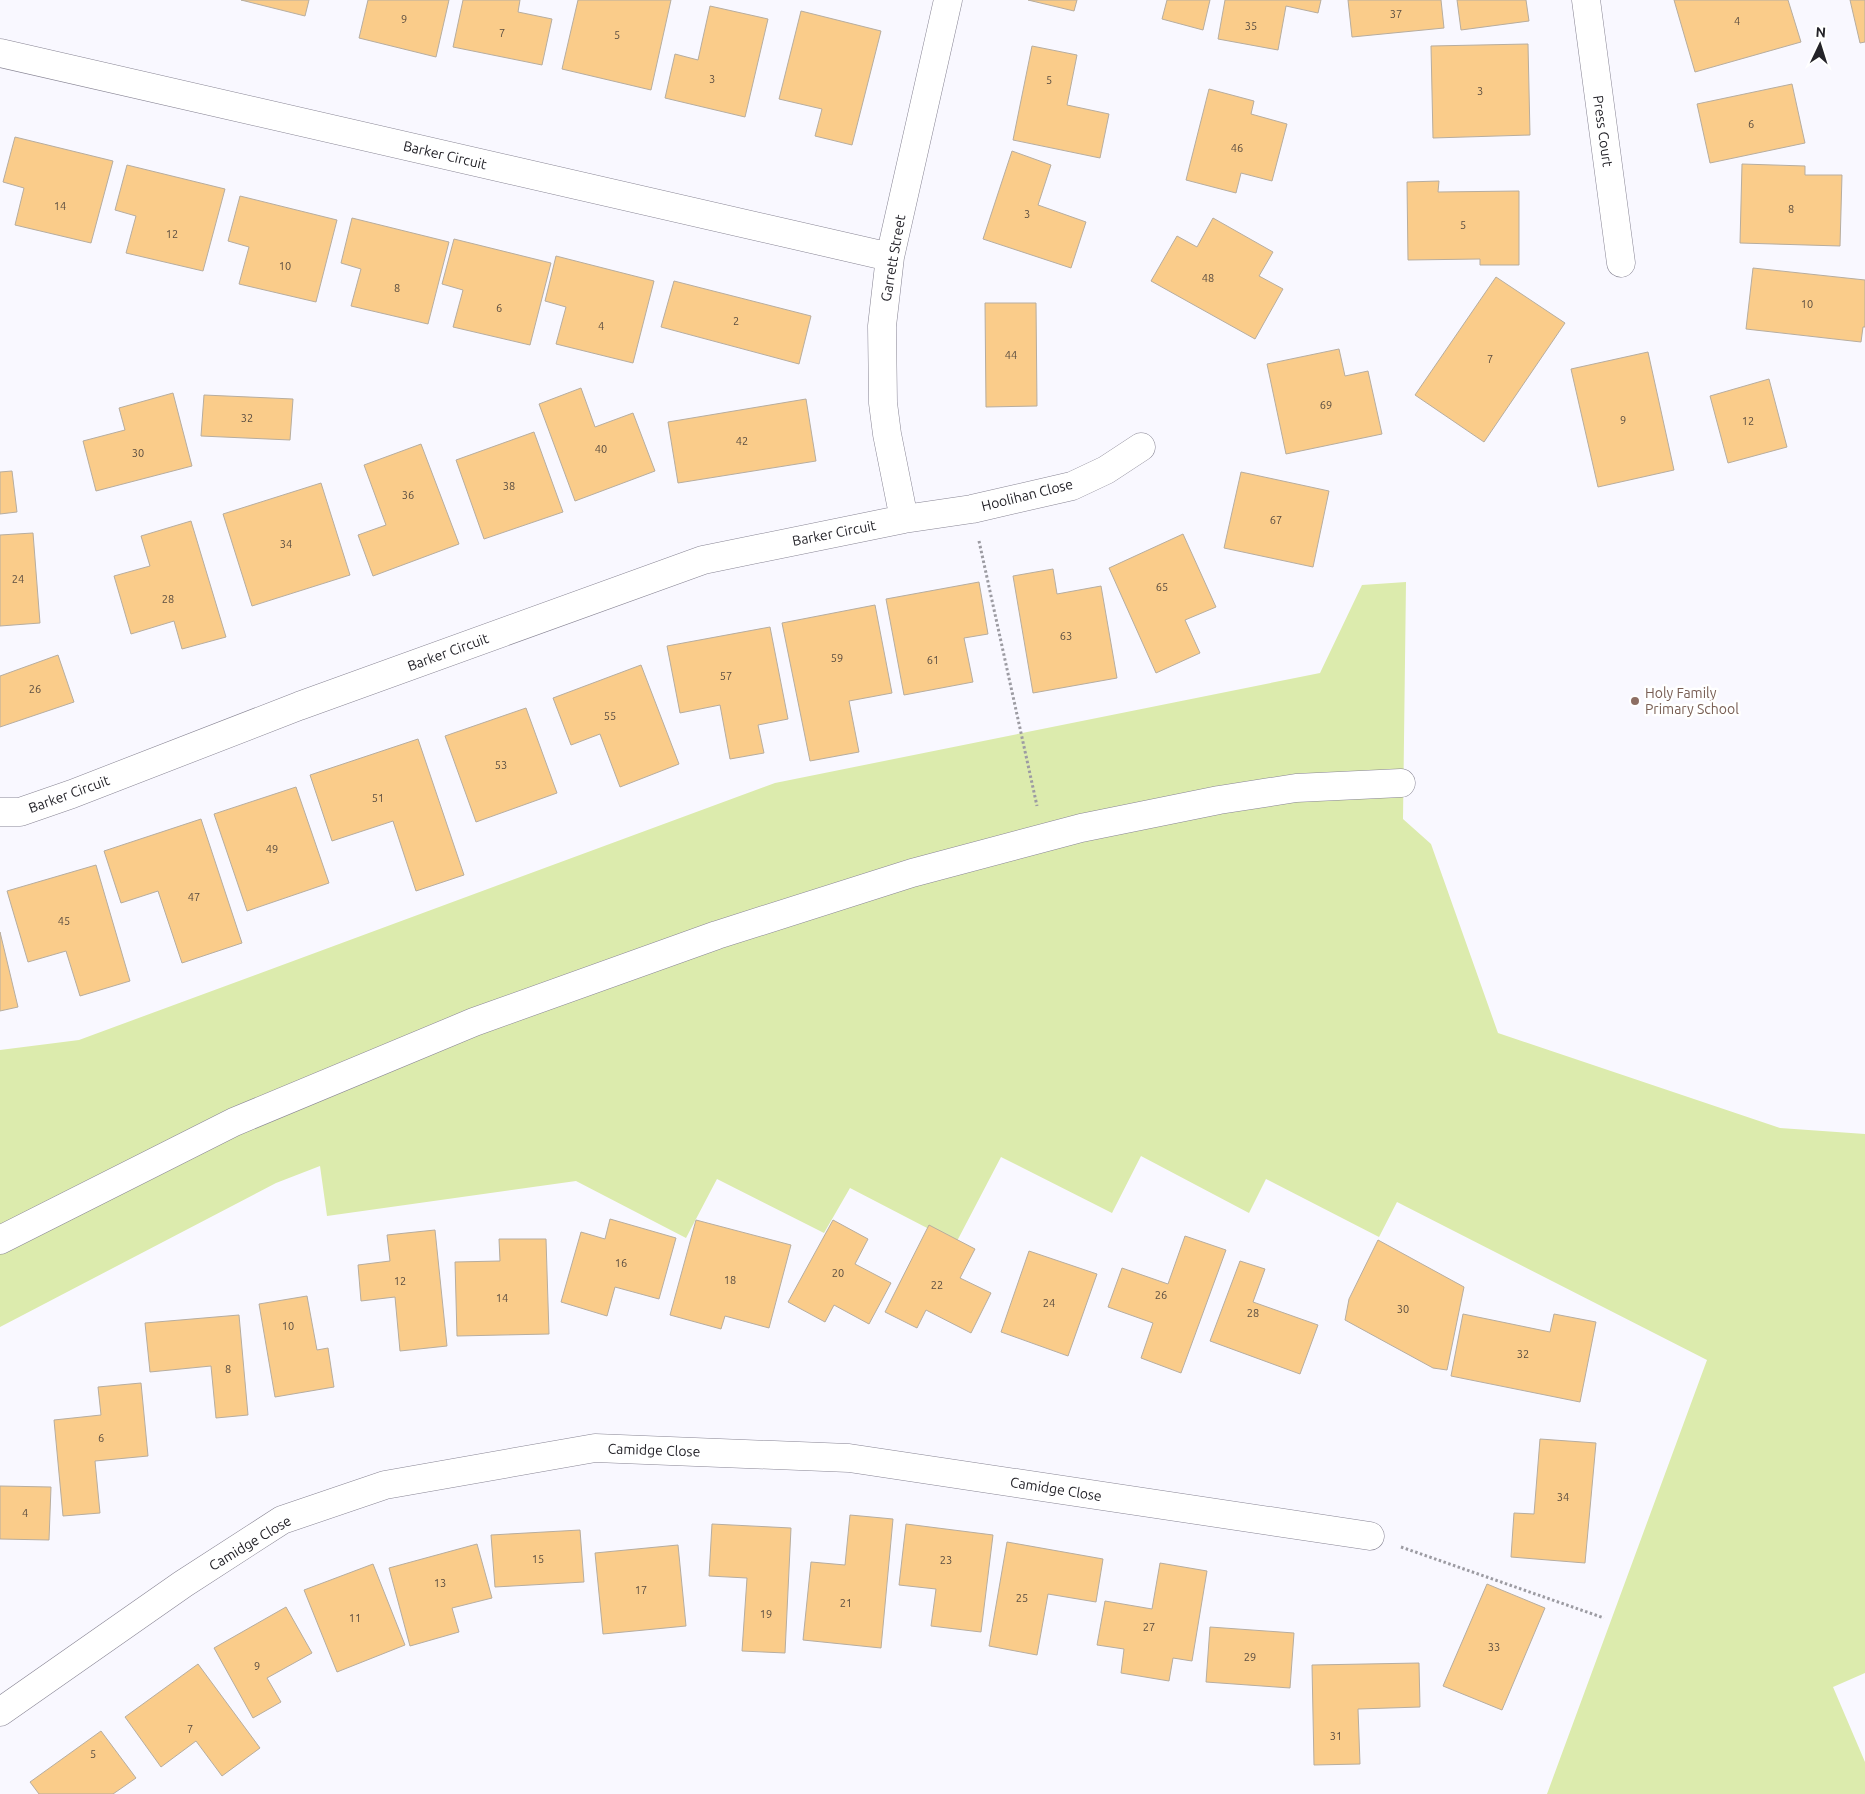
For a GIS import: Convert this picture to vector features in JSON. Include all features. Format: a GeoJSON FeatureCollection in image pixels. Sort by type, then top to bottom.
{"type":"FeatureCollection","features":[{"type":"Feature","properties":{"kind":"street","name":"Garrett Street"},"geometry":{"type":"LineString","coordinates":[[904,519],[887,434],[883,403],[882,326],[890,257],[948,0]]}},
{"type":"Feature","properties":{"kind":"street","name":"Press Court"},"geometry":{"type":"LineString","coordinates":[[1586,0],[1621,263]]}},
{"type":"Feature","properties":{"kind":"street","name":"Barker Circuit"},"geometry":{"type":"LineString","coordinates":[[0,53],[890,257]]}},
{"type":"Feature","properties":{"kind":"street","name":"Hoolihan Close"},"geometry":{"type":"LineString","coordinates":[[904,519],[972,508],[1072,486],[1106,470],[1141,447]]}},
{"type":"Feature","properties":{"kind":"street","name":"Barker Circuit"},"geometry":{"type":"LineString","coordinates":[[0,812],[20,812],[72,794],[299,706],[702,560],[904,519]]}},
{"type":"Feature","properties":{"kind":"street"},"geometry":{"type":"LineString","coordinates":[[0,1240],[234,1122],[474,1022],[717,935],[912,873],[1081,828],[1228,798],[1296,788],[1401,783]]}},
{"type":"Feature","properties":{"kind":"street","name":"Camidge Close"},"geometry":{"type":"LineString","coordinates":[[0,1712],[183,1584],[282,1520],[385,1484],[595,1448],[848,1458],[1370,1536]]}},
{"type":"Feature","properties":{"kind":"path"},"geometry":{"type":"LineString","coordinates":[[972,508],[1044,838]]}},
{"type":"Feature","properties":{"kind":"path"},"geometry":{"type":"LineString","coordinates":[[1370,1536],[1604,1618]]}},
{"type":"Feature","properties":{"kind":"green space"},"geometry":{"type":"Polygon","coordinates":[[[1406,582],[1403,819],[1431,844],[1498,1033],[1780,1128],[1865,1134],[1865,1673],[1833,1687],[1865,1762],[1865,1794],[1547,1794],[1707,1360],[1397,1202],[1379,1237],[1266,1179],[1249,1213],[1141,1156],[1112,1213],[1001,1157],[956,1243],[850,1188],[824,1233],[717,1179],[686,1238],[576,1181],[327,1216],[320,1166],[276,1183],[0,1327],[0,1050],[79,1040],[775,783],[1320,673],[1362,585],[1406,582]]]}},
{"type":"Feature","properties":{"kind":"building"},"geometry":{"type":"Polygon","coordinates":[[[241,0],[309,0],[305,16],[241,0]]]}},
{"type":"Feature","properties":{"kind":"building"},"geometry":{"type":"Polygon","coordinates":[[[368,0],[449,0],[436,57],[359,38],[368,0]]]}},
{"type":"Feature","properties":{"kind":"building"},"geometry":{"type":"Polygon","coordinates":[[[463,0],[520,0],[518,12],[552,19],[542,65],[453,47],[463,0]]]}},
{"type":"Feature","properties":{"kind":"building"},"geometry":{"type":"Polygon","coordinates":[[[578,0],[671,0],[651,90],[562,69],[578,0]]]}},
{"type":"Feature","properties":{"kind":"building"},"geometry":{"type":"Polygon","coordinates":[[[1028,0],[1077,0],[1074,11],[1028,0]]]}},
{"type":"Feature","properties":{"kind":"building"},"geometry":{"type":"Polygon","coordinates":[[[1167,0],[1210,0],[1203,30],[1162,19],[1167,0]]]}},
{"type":"Feature","properties":{"kind":"building"},"geometry":{"type":"Polygon","coordinates":[[[1225,0],[1321,0],[1318,13],[1286,6],[1278,50],[1218,39],[1225,0]]]}},
{"type":"Feature","properties":{"kind":"building"},"geometry":{"type":"Polygon","coordinates":[[[1348,0],[1441,0],[1444,28],[1352,37],[1348,0]]]}},
{"type":"Feature","properties":{"kind":"building"},"geometry":{"type":"Polygon","coordinates":[[[1457,0],[1526,0],[1529,21],[1461,30],[1457,0]]]}},
{"type":"Feature","properties":{"kind":"building"},"geometry":{"type":"Polygon","coordinates":[[[1674,0],[1788,0],[1801,42],[1695,72],[1674,0]]]}},
{"type":"Feature","properties":{"kind":"building"},"geometry":{"type":"Polygon","coordinates":[[[1850,0],[1865,0],[1865,42],[1860,43],[1850,0]]]}},
{"type":"Feature","properties":{"kind":"building"},"geometry":{"type":"Polygon","coordinates":[[[710,6],[768,19],[745,117],[665,98],[675,54],[698,60],[710,6]]]}},
{"type":"Feature","properties":{"kind":"building"},"geometry":{"type":"Polygon","coordinates":[[[801,11],[881,31],[852,145],[815,136],[822,109],[779,99],[801,11]]]}},
{"type":"Feature","properties":{"kind":"building"},"geometry":{"type":"Polygon","coordinates":[[[1528,44],[1530,135],[1433,138],[1431,46],[1528,44]]]}},
{"type":"Feature","properties":{"kind":"building"},"geometry":{"type":"Polygon","coordinates":[[[1032,46],[1077,55],[1067,105],[1109,114],[1100,158],[1013,140],[1032,46]]]}},
{"type":"Feature","properties":{"kind":"building"},"geometry":{"type":"Polygon","coordinates":[[[1792,84],[1805,143],[1710,163],[1697,104],[1792,84]]]}},
{"type":"Feature","properties":{"kind":"building"},"geometry":{"type":"Polygon","coordinates":[[[1209,89],[1254,101],[1251,114],[1287,124],[1272,181],[1241,173],[1236,193],[1186,180],[1209,89]]]}},
{"type":"Feature","properties":{"kind":"building"},"geometry":{"type":"Polygon","coordinates":[[[15,137],[113,161],[91,243],[15,225],[24,188],[3,182],[15,137]]]}},
{"type":"Feature","properties":{"kind":"building"},"geometry":{"type":"Polygon","coordinates":[[[1012,151],[1051,165],[1038,205],[1086,222],[1071,268],[983,239],[1012,151]]]}},
{"type":"Feature","properties":{"kind":"building"},"geometry":{"type":"Polygon","coordinates":[[[1742,164],[1805,166],[1805,175],[1842,175],[1840,246],[1740,243],[1742,164]]]}},
{"type":"Feature","properties":{"kind":"building"},"geometry":{"type":"Polygon","coordinates":[[[127,165],[225,189],[203,271],[126,253],[136,216],[115,210],[127,165]]]}},
{"type":"Feature","properties":{"kind":"building"},"geometry":{"type":"Polygon","coordinates":[[[1439,181],[1438,192],[1519,191],[1519,265],[1480,265],[1480,259],[1408,260],[1407,182],[1439,181]]]}},
{"type":"Feature","properties":{"kind":"building"},"geometry":{"type":"Polygon","coordinates":[[[240,196],[337,220],[316,302],[239,284],[249,247],[228,241],[240,196]]]}},
{"type":"Feature","properties":{"kind":"building"},"geometry":{"type":"Polygon","coordinates":[[[352,218],[449,242],[428,324],[351,306],[361,269],[341,263],[352,218]]]}},
{"type":"Feature","properties":{"kind":"building"},"geometry":{"type":"Polygon","coordinates":[[[1213,218],[1273,252],[1259,276],[1283,289],[1255,339],[1151,281],[1177,236],[1197,247],[1213,218]]]}},
{"type":"Feature","properties":{"kind":"building"},"geometry":{"type":"Polygon","coordinates":[[[454,239],[551,263],[530,345],[453,327],[463,290],[442,284],[454,239]]]}},
{"type":"Feature","properties":{"kind":"building"},"geometry":{"type":"Polygon","coordinates":[[[556,256],[654,281],[633,363],[556,344],[566,307],[545,301],[556,256]]]}},
{"type":"Feature","properties":{"kind":"building"},"geometry":{"type":"Polygon","coordinates":[[[1753,268],[1865,280],[1865,327],[1863,327],[1861,342],[1746,329],[1753,268]]]}},
{"type":"Feature","properties":{"kind":"building"},"geometry":{"type":"Polygon","coordinates":[[[1496,277],[1565,323],[1484,442],[1415,395],[1496,277]]]}},
{"type":"Feature","properties":{"kind":"building"},"geometry":{"type":"Polygon","coordinates":[[[674,281],[811,316],[799,364],[661,327],[674,281]]]}},
{"type":"Feature","properties":{"kind":"building"},"geometry":{"type":"Polygon","coordinates":[[[985,303],[1036,303],[1037,406],[986,407],[985,303]]]}},
{"type":"Feature","properties":{"kind":"building"},"geometry":{"type":"Polygon","coordinates":[[[1339,349],[1345,376],[1368,371],[1382,434],[1286,454],[1267,364],[1339,349]]]}},
{"type":"Feature","properties":{"kind":"building"},"geometry":{"type":"Polygon","coordinates":[[[1648,352],[1674,470],[1598,487],[1571,369],[1648,352]]]}},
{"type":"Feature","properties":{"kind":"building"},"geometry":{"type":"Polygon","coordinates":[[[1769,379],[1787,447],[1728,463],[1710,396],[1769,379]]]}},
{"type":"Feature","properties":{"kind":"building"},"geometry":{"type":"Polygon","coordinates":[[[581,388],[595,427],[633,413],[655,471],[575,501],[539,404],[581,388]]]}},
{"type":"Feature","properties":{"kind":"building"},"geometry":{"type":"Polygon","coordinates":[[[173,393],[192,466],[96,491],[83,441],[125,430],[119,408],[173,393]]]}},
{"type":"Feature","properties":{"kind":"building"},"geometry":{"type":"Polygon","coordinates":[[[204,395],[293,399],[290,440],[201,436],[204,395]]]}},
{"type":"Feature","properties":{"kind":"building"},"geometry":{"type":"Polygon","coordinates":[[[806,399],[816,461],[678,483],[668,422],[806,399]]]}},
{"type":"Feature","properties":{"kind":"building"},"geometry":{"type":"Polygon","coordinates":[[[534,432],[563,512],[484,539],[456,460],[534,432]]]}},
{"type":"Feature","properties":{"kind":"building"},"geometry":{"type":"Polygon","coordinates":[[[421,444],[459,544],[373,576],[358,535],[386,525],[364,465],[421,444]]]}},
{"type":"Feature","properties":{"kind":"building"},"geometry":{"type":"Polygon","coordinates":[[[12,471],[17,512],[0,514],[0,472],[12,471]]]}},
{"type":"Feature","properties":{"kind":"building"},"geometry":{"type":"Polygon","coordinates":[[[1241,472],[1329,491],[1313,567],[1224,548],[1241,472]]]}},
{"type":"Feature","properties":{"kind":"building"},"geometry":{"type":"Polygon","coordinates":[[[321,483],[350,575],[252,606],[223,514],[321,483]]]}},
{"type":"Feature","properties":{"kind":"building"},"geometry":{"type":"Polygon","coordinates":[[[191,521],[226,637],[182,649],[174,621],[131,634],[114,576],[150,566],[141,536],[191,521]]]}},
{"type":"Feature","properties":{"kind":"building"},"geometry":{"type":"Polygon","coordinates":[[[33,533],[40,623],[0,626],[0,535],[33,533]]]}},
{"type":"Feature","properties":{"kind":"building"},"geometry":{"type":"Polygon","coordinates":[[[1183,534],[1216,607],[1185,620],[1200,653],[1156,673],[1109,568],[1183,534]]]}},
{"type":"Feature","properties":{"kind":"building"},"geometry":{"type":"Polygon","coordinates":[[[1053,569],[1057,594],[1101,586],[1117,678],[1033,693],[1013,576],[1053,569]]]}},
{"type":"Feature","properties":{"kind":"building"},"geometry":{"type":"Polygon","coordinates":[[[979,582],[988,634],[964,638],[973,682],[904,695],[886,599],[979,582]]]}},
{"type":"Feature","properties":{"kind":"building"},"geometry":{"type":"Polygon","coordinates":[[[875,605],[892,693],[849,701],[859,752],[810,761],[782,623],[875,605]]]}},
{"type":"Feature","properties":{"kind":"building"},"geometry":{"type":"Polygon","coordinates":[[[770,627],[788,719],[758,725],[764,753],[730,759],[720,705],[680,713],[667,646],[770,627]]]}},
{"type":"Feature","properties":{"kind":"building"},"geometry":{"type":"Polygon","coordinates":[[[58,655],[74,702],[0,727],[0,676],[58,655]]]}},
{"type":"Feature","properties":{"kind":"building"},"geometry":{"type":"Polygon","coordinates":[[[641,665],[679,764],[620,787],[600,734],[571,745],[553,698],[641,665]]]}},
{"type":"Feature","properties":{"kind":"building"},"geometry":{"type":"Polygon","coordinates":[[[526,708],[557,793],[476,822],[445,736],[526,708]]]}},
{"type":"Feature","properties":{"kind":"building"},"geometry":{"type":"Polygon","coordinates":[[[418,739],[464,875],[416,891],[393,821],[332,841],[310,775],[418,739]]]}},
{"type":"Feature","properties":{"kind":"building"},"geometry":{"type":"Polygon","coordinates":[[[296,787],[329,883],[247,911],[214,814],[296,787]]]}},
{"type":"Feature","properties":{"kind":"building"},"geometry":{"type":"Polygon","coordinates":[[[201,819],[242,943],[182,963],[158,891],[121,903],[104,851],[201,819]]]}},
{"type":"Feature","properties":{"kind":"building"},"geometry":{"type":"Polygon","coordinates":[[[96,865],[130,981],[80,996],[66,951],[28,962],[7,891],[96,865]]]}},
{"type":"Feature","properties":{"kind":"building"},"geometry":{"type":"Polygon","coordinates":[[[0,932],[18,1007],[0,1011],[0,932]]]}},
{"type":"Feature","properties":{"kind":"building"},"geometry":{"type":"Polygon","coordinates":[[[610,1219],[676,1238],[659,1299],[615,1287],[607,1316],[561,1302],[581,1232],[605,1239],[610,1219]]]}},
{"type":"Feature","properties":{"kind":"building"},"geometry":{"type":"Polygon","coordinates":[[[696,1220],[791,1245],[769,1328],[725,1316],[721,1329],[670,1315],[696,1220]]]}},
{"type":"Feature","properties":{"kind":"building"},"geometry":{"type":"Polygon","coordinates":[[[833,1220],[868,1239],[855,1264],[891,1283],[869,1324],[834,1305],[825,1322],[788,1302],[833,1220]]]}},
{"type":"Feature","properties":{"kind":"building"},"geometry":{"type":"Polygon","coordinates":[[[929,1225],[975,1249],[960,1278],[991,1293],[971,1333],[926,1310],[917,1328],[885,1312],[929,1225]]]}},
{"type":"Feature","properties":{"kind":"building"},"geometry":{"type":"Polygon","coordinates":[[[435,1230],[447,1346],[400,1351],[395,1297],[361,1301],[358,1265],[390,1261],[387,1235],[435,1230]]]}},
{"type":"Feature","properties":{"kind":"building"},"geometry":{"type":"Polygon","coordinates":[[[1185,1236],[1226,1250],[1181,1373],[1141,1358],[1153,1323],[1108,1307],[1122,1268],[1168,1284],[1185,1236]]]}},
{"type":"Feature","properties":{"kind":"building"},"geometry":{"type":"Polygon","coordinates":[[[499,1239],[546,1239],[549,1334],[457,1336],[455,1262],[500,1261],[499,1239]]]}},
{"type":"Feature","properties":{"kind":"building"},"geometry":{"type":"Polygon","coordinates":[[[1378,1240],[1464,1287],[1447,1370],[1433,1368],[1345,1320],[1349,1299],[1378,1240]]]}},
{"type":"Feature","properties":{"kind":"building"},"geometry":{"type":"Polygon","coordinates":[[[1029,1251],[1097,1274],[1068,1356],[1001,1332],[1029,1251]]]}},
{"type":"Feature","properties":{"kind":"building"},"geometry":{"type":"Polygon","coordinates":[[[1240,1261],[1265,1269],[1253,1302],[1318,1325],[1300,1374],[1210,1341],[1240,1261]]]}},
{"type":"Feature","properties":{"kind":"building"},"geometry":{"type":"Polygon","coordinates":[[[307,1296],[317,1350],[328,1348],[334,1387],[275,1397],[259,1304],[307,1296]]]}},
{"type":"Feature","properties":{"kind":"building"},"geometry":{"type":"Polygon","coordinates":[[[1463,1314],[1550,1332],[1554,1314],[1596,1322],[1580,1402],[1451,1376],[1463,1314]]]}},
{"type":"Feature","properties":{"kind":"building"},"geometry":{"type":"Polygon","coordinates":[[[239,1315],[248,1415],[216,1418],[211,1366],[150,1372],[145,1323],[239,1315]]]}},
{"type":"Feature","properties":{"kind":"building"},"geometry":{"type":"Polygon","coordinates":[[[141,1383],[148,1456],[95,1461],[100,1513],[63,1516],[54,1420],[101,1415],[98,1387],[141,1383]]]}},
{"type":"Feature","properties":{"kind":"building"},"geometry":{"type":"Polygon","coordinates":[[[1540,1439],[1596,1443],[1585,1563],[1511,1557],[1514,1513],[1534,1514],[1540,1439]]]}},
{"type":"Feature","properties":{"kind":"building"},"geometry":{"type":"Polygon","coordinates":[[[0,1486],[51,1487],[49,1540],[0,1539],[0,1486]]]}},
{"type":"Feature","properties":{"kind":"building"},"geometry":{"type":"Polygon","coordinates":[[[850,1515],[893,1519],[881,1648],[803,1640],[811,1562],[845,1565],[850,1515]]]}},
{"type":"Feature","properties":{"kind":"building"},"geometry":{"type":"Polygon","coordinates":[[[712,1524],[791,1528],[785,1653],[742,1651],[747,1578],[709,1576],[712,1524]]]}},
{"type":"Feature","properties":{"kind":"building"},"geometry":{"type":"Polygon","coordinates":[[[906,1524],[993,1535],[981,1632],[931,1626],[936,1589],[899,1585],[906,1524]]]}},
{"type":"Feature","properties":{"kind":"building"},"geometry":{"type":"Polygon","coordinates":[[[580,1530],[584,1582],[495,1587],[491,1535],[580,1530]]]}},
{"type":"Feature","properties":{"kind":"building"},"geometry":{"type":"Polygon","coordinates":[[[1007,1542],[1103,1559],[1096,1602],[1048,1594],[1037,1655],[989,1646],[1007,1542]]]}},
{"type":"Feature","properties":{"kind":"building"},"geometry":{"type":"Polygon","coordinates":[[[477,1544],[492,1598],[452,1608],[459,1632],[410,1646],[389,1568],[477,1544]]]}},
{"type":"Feature","properties":{"kind":"building"},"geometry":{"type":"Polygon","coordinates":[[[678,1545],[686,1626],[603,1634],[595,1553],[678,1545]]]}},
{"type":"Feature","properties":{"kind":"building"},"geometry":{"type":"Polygon","coordinates":[[[1160,1563],[1207,1571],[1192,1661],[1173,1658],[1169,1681],[1121,1673],[1124,1649],[1097,1645],[1105,1601],[1152,1609],[1160,1563]]]}},
{"type":"Feature","properties":{"kind":"building"},"geometry":{"type":"Polygon","coordinates":[[[373,1564],[405,1645],[337,1672],[304,1590],[373,1564]]]}},
{"type":"Feature","properties":{"kind":"building"},"geometry":{"type":"Polygon","coordinates":[[[1487,1584],[1545,1608],[1502,1710],[1443,1686],[1487,1584]]]}},
{"type":"Feature","properties":{"kind":"building"},"geometry":{"type":"Polygon","coordinates":[[[286,1607],[312,1653],[267,1678],[281,1702],[253,1718],[214,1648],[286,1607]]]}},
{"type":"Feature","properties":{"kind":"building"},"geometry":{"type":"Polygon","coordinates":[[[1210,1627],[1294,1633],[1290,1688],[1206,1682],[1210,1627]]]}},
{"type":"Feature","properties":{"kind":"building"},"geometry":{"type":"Polygon","coordinates":[[[1419,1663],[1420,1707],[1358,1709],[1360,1764],[1314,1765],[1312,1665],[1419,1663]]]}},
{"type":"Feature","properties":{"kind":"building"},"geometry":{"type":"Polygon","coordinates":[[[198,1664],[260,1748],[222,1776],[196,1741],[161,1767],[125,1717],[198,1664]]]}},
{"type":"Feature","properties":{"kind":"building"},"geometry":{"type":"Polygon","coordinates":[[[101,1731],[136,1778],[113,1794],[39,1794],[30,1782],[101,1731]]]}},
{"type":"Feature","properties":{"kind":"place","name":"Holy Family Primary School"},"geometry":{"type":"Point","coordinates":[1635,701]}}]}
